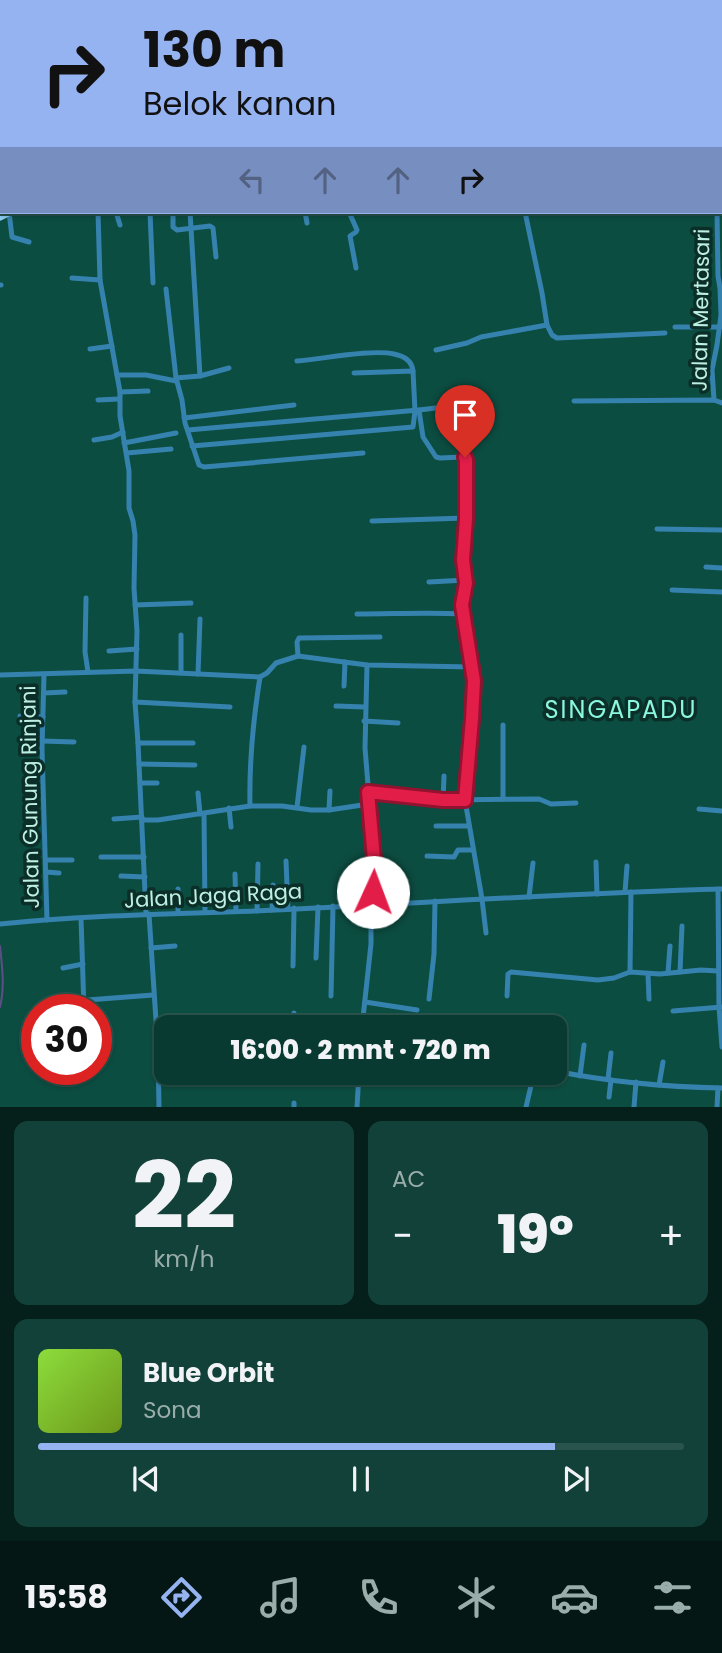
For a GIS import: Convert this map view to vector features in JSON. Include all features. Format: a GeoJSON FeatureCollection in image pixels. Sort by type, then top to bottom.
{"type":"FeatureCollection","features":[{"type":"Feature","properties":{"kind":"street"},"geometry":{"type":"LineString","coordinates":[[9,214],[12,237],[29,242]]}},
{"type":"Feature","properties":{"kind":"street"},"geometry":{"type":"LineString","coordinates":[[98,214],[100,280],[120,395],[129,471],[129,508],[135,535],[135,702],[155,1015]]}},
{"type":"Feature","properties":{"kind":"street"},"geometry":{"type":"LineString","coordinates":[[117,214],[120,225]]}},
{"type":"Feature","properties":{"kind":"street"},"geometry":{"type":"LineString","coordinates":[[149,214],[153,283]]}},
{"type":"Feature","properties":{"kind":"street"},"geometry":{"type":"LineString","coordinates":[[173,214],[174,229],[213,228],[216,257]]}},
{"type":"Feature","properties":{"kind":"street"},"geometry":{"type":"LineString","coordinates":[[190,214],[201,376]]}},
{"type":"Feature","properties":{"kind":"street"},"geometry":{"type":"LineString","coordinates":[[305,214],[307,223]]}},
{"type":"Feature","properties":{"kind":"street"},"geometry":{"type":"LineString","coordinates":[[350,214],[356,230],[350,236],[356,268]]}},
{"type":"Feature","properties":{"kind":"street"},"geometry":{"type":"LineString","coordinates":[[525,214],[547,325],[552,335],[556,338],[665,333]]}},
{"type":"Feature","properties":{"kind":"street","name":"Jalan Mertasari"},"geometry":{"type":"LineString","coordinates":[[717,214],[720,327],[712,372],[714,400],[722,403]]}},
{"type":"Feature","properties":{"kind":"street"},"geometry":{"type":"LineString","coordinates":[[72,278],[100,280]]}},
{"type":"Feature","properties":{"kind":"street"},"geometry":{"type":"LineString","coordinates":[[166,289],[176,379],[196,462],[201,467],[363,453]]}},
{"type":"Feature","properties":{"kind":"street"},"geometry":{"type":"LineString","coordinates":[[436,350],[481,337],[547,325]]}},
{"type":"Feature","properties":{"kind":"street"},"geometry":{"type":"LineString","coordinates":[[675,327],[720,327]]}},
{"type":"Feature","properties":{"kind":"street"},"geometry":{"type":"LineString","coordinates":[[90,349],[112,346]]}},
{"type":"Feature","properties":{"kind":"street"},"geometry":{"type":"LineString","coordinates":[[297,361],[391,353],[406,359],[411,363],[413,371],[417,411],[424,437],[436,457],[466,459],[463,560],[466,580],[462,605],[474,681],[465,800],[486,933]]}},
{"type":"Feature","properties":{"kind":"street"},"geometry":{"type":"LineString","coordinates":[[117,374],[146,374],[176,379],[201,376],[229,368]]}},
{"type":"Feature","properties":{"kind":"street"},"geometry":{"type":"LineString","coordinates":[[354,373],[413,371]]}},
{"type":"Feature","properties":{"kind":"street"},"geometry":{"type":"LineString","coordinates":[[98,400],[148,391]]}},
{"type":"Feature","properties":{"kind":"street"},"geometry":{"type":"LineString","coordinates":[[574,401],[714,400]]}},
{"type":"Feature","properties":{"kind":"street"},"geometry":{"type":"LineString","coordinates":[[188,430],[417,411],[486,402]]}},
{"type":"Feature","properties":{"kind":"street"},"geometry":{"type":"LineString","coordinates":[[184,418],[294,405]]}},
{"type":"Feature","properties":{"kind":"street"},"geometry":{"type":"LineString","coordinates":[[192,446],[411,428],[417,411]]}},
{"type":"Feature","properties":{"kind":"street"},"geometry":{"type":"LineString","coordinates":[[94,440],[123,432]]}},
{"type":"Feature","properties":{"kind":"street"},"geometry":{"type":"LineString","coordinates":[[124,443],[176,433]]}},
{"type":"Feature","properties":{"kind":"street"},"geometry":{"type":"LineString","coordinates":[[127,453],[172,450]]}},
{"type":"Feature","properties":{"kind":"street"},"geometry":{"type":"LineString","coordinates":[[372,521],[466,519]]}},
{"type":"Feature","properties":{"kind":"street"},"geometry":{"type":"LineString","coordinates":[[657,530],[722,530]]}},
{"type":"Feature","properties":{"kind":"street"},"geometry":{"type":"LineString","coordinates":[[706,567],[722,568]]}},
{"type":"Feature","properties":{"kind":"street"},"geometry":{"type":"LineString","coordinates":[[429,582],[466,580]]}},
{"type":"Feature","properties":{"kind":"street"},"geometry":{"type":"LineString","coordinates":[[672,590],[722,592]]}},
{"type":"Feature","properties":{"kind":"street"},"geometry":{"type":"LineString","coordinates":[[86,598],[85,643],[88,671]]}},
{"type":"Feature","properties":{"kind":"street"},"geometry":{"type":"LineString","coordinates":[[135,605],[191,603]]}},
{"type":"Feature","properties":{"kind":"street"},"geometry":{"type":"LineString","coordinates":[[357,614],[464,614]]}},
{"type":"Feature","properties":{"kind":"street"},"geometry":{"type":"LineString","coordinates":[[198,674],[200,619]]}},
{"type":"Feature","properties":{"kind":"street"},"geometry":{"type":"LineString","coordinates":[[181,635],[181,673]]}},
{"type":"Feature","properties":{"kind":"street"},"geometry":{"type":"LineString","coordinates":[[298,656],[299,638],[380,637]]}},
{"type":"Feature","properties":{"kind":"street"},"geometry":{"type":"LineString","coordinates":[[109,651],[137,649]]}},
{"type":"Feature","properties":{"kind":"street"},"geometry":{"type":"LineString","coordinates":[[0,675],[136,671],[260,677],[276,663],[298,656],[367,665],[472,667]]}},
{"type":"Feature","properties":{"kind":"street"},"geometry":{"type":"LineString","coordinates":[[344,686],[345,662]]}},
{"type":"Feature","properties":{"kind":"street"},"geometry":{"type":"LineString","coordinates":[[363,1015],[371,944],[374,859],[364,721],[367,665]]}},
{"type":"Feature","properties":{"kind":"street","name":"Jalan Gunung Rinjani"},"geometry":{"type":"LineString","coordinates":[[44,674],[42,741],[47,920]]}},
{"type":"Feature","properties":{"kind":"street"},"geometry":{"type":"LineString","coordinates":[[250,806],[250,754],[260,677]]}},
{"type":"Feature","properties":{"kind":"street"},"geometry":{"type":"LineString","coordinates":[[44,693],[65,692]]}},
{"type":"Feature","properties":{"kind":"street"},"geometry":{"type":"LineString","coordinates":[[135,702],[229,707]]}},
{"type":"Feature","properties":{"kind":"street"},"geometry":{"type":"LineString","coordinates":[[336,706],[365,707]]}},
{"type":"Feature","properties":{"kind":"street"},"geometry":{"type":"LineString","coordinates":[[20,716],[43,717]]}},
{"type":"Feature","properties":{"kind":"street"},"geometry":{"type":"LineString","coordinates":[[364,721],[398,723]]}},
{"type":"Feature","properties":{"kind":"street"},"geometry":{"type":"LineString","coordinates":[[503,725],[503,799]]}},
{"type":"Feature","properties":{"kind":"street"},"geometry":{"type":"LineString","coordinates":[[42,741],[74,742]]}},
{"type":"Feature","properties":{"kind":"street"},"geometry":{"type":"LineString","coordinates":[[138,743],[193,743]]}},
{"type":"Feature","properties":{"kind":"street"},"geometry":{"type":"LineString","coordinates":[[297,807],[304,747]]}},
{"type":"Feature","properties":{"kind":"street"},"geometry":{"type":"LineString","coordinates":[[139,764],[195,765]]}},
{"type":"Feature","properties":{"kind":"street"},"geometry":{"type":"LineString","coordinates":[[443,800],[444,776]]}},
{"type":"Feature","properties":{"kind":"street"},"geometry":{"type":"LineString","coordinates":[[140,783],[157,783]]}},
{"type":"Feature","properties":{"kind":"street"},"geometry":{"type":"LineString","coordinates":[[330,791],[330,810]]}},
{"type":"Feature","properties":{"kind":"street"},"geometry":{"type":"LineString","coordinates":[[368,792],[443,800],[539,799],[551,804],[576,803]]}},
{"type":"Feature","properties":{"kind":"street"},"geometry":{"type":"LineString","coordinates":[[198,793],[202,814],[205,912]]}},
{"type":"Feature","properties":{"kind":"street"},"geometry":{"type":"LineString","coordinates":[[114,819],[158,820],[250,806],[330,810],[369,804]]}},
{"type":"Feature","properties":{"kind":"street"},"geometry":{"type":"LineString","coordinates":[[229,808],[231,827]]}},
{"type":"Feature","properties":{"kind":"street"},"geometry":{"type":"LineString","coordinates":[[699,809],[722,811]]}},
{"type":"Feature","properties":{"kind":"street"},"geometry":{"type":"LineString","coordinates":[[436,827],[469,826]]}},
{"type":"Feature","properties":{"kind":"street"},"geometry":{"type":"LineString","coordinates":[[427,856],[454,857],[457,850],[473,850]]}},
{"type":"Feature","properties":{"kind":"street"},"geometry":{"type":"LineString","coordinates":[[101,857],[144,856]]}},
{"type":"Feature","properties":{"kind":"street"},"geometry":{"type":"LineString","coordinates":[[46,860],[72,860]]}},
{"type":"Feature","properties":{"kind":"street"},"geometry":{"type":"LineString","coordinates":[[286,861],[293,965]]}},
{"type":"Feature","properties":{"kind":"street"},"geometry":{"type":"LineString","coordinates":[[596,862],[597,894]]}},
{"type":"Feature","properties":{"kind":"street"},"geometry":{"type":"LineString","coordinates":[[529,897],[533,863]]}},
{"type":"Feature","properties":{"kind":"street"},"geometry":{"type":"LineString","coordinates":[[257,911],[258,864]]}},
{"type":"Feature","properties":{"kind":"street"},"geometry":{"type":"LineString","coordinates":[[626,866],[631,972]]}},
{"type":"Feature","properties":{"kind":"street"},"geometry":{"type":"LineString","coordinates":[[46,872],[59,873]]}},
{"type":"Feature","properties":{"kind":"street"},"geometry":{"type":"LineString","coordinates":[[235,874],[236,911]]}},
{"type":"Feature","properties":{"kind":"street"},"geometry":{"type":"LineString","coordinates":[[121,876],[145,877]]}},
{"type":"Feature","properties":{"kind":"street"},"geometry":{"type":"LineString","coordinates":[[272,909],[273,885]]}},
{"type":"Feature","properties":{"kind":"street"},"geometry":{"type":"LineString","coordinates":[[178,889],[178,912]]}},
{"type":"Feature","properties":{"kind":"street"},"geometry":{"type":"LineString","coordinates":[[720,889],[722,1047]]}},
{"type":"Feature","properties":{"kind":"street","name":"Jalan Jaga Raga"},"geometry":{"type":"LineString","coordinates":[[2,924],[178,912],[257,911],[720,889]]}},
{"type":"Feature","properties":{"kind":"street"},"geometry":{"type":"LineString","coordinates":[[429,999],[434,954],[435,901]]}},
{"type":"Feature","properties":{"kind":"street"},"geometry":{"type":"LineString","coordinates":[[331,996],[333,906]]}},
{"type":"Feature","properties":{"kind":"street"},"geometry":{"type":"LineString","coordinates":[[316,958],[318,907]]}},
{"type":"Feature","properties":{"kind":"street"},"geometry":{"type":"LineString","coordinates":[[81,918],[84,994]]}},
{"type":"Feature","properties":{"kind":"street"},"geometry":{"type":"LineString","coordinates":[[680,972],[682,926]]}},
{"type":"Feature","properties":{"kind":"street"},"geometry":{"type":"LineString","coordinates":[[151,948],[175,946]]}},
{"type":"Feature","properties":{"kind":"street"},"geometry":{"type":"LineString","coordinates":[[668,973],[670,946]]}},
{"type":"Feature","properties":{"kind":"street"},"geometry":{"type":"LineString","coordinates":[[63,968],[83,964]]}},
{"type":"Feature","properties":{"kind":"street"},"geometry":{"type":"LineString","coordinates":[[507,996],[508,974],[511,972],[598,980],[631,972],[648,974],[719,971]]}},
{"type":"Feature","properties":{"kind":"street"},"geometry":{"type":"LineString","coordinates":[[648,974],[649,999]]}},
{"type":"Feature","properties":{"kind":"street"},"geometry":{"type":"LineString","coordinates":[[112,999],[153,995]]}},
{"type":"Feature","properties":{"kind":"street"},"geometry":{"type":"LineString","coordinates":[[365,1002],[417,1010]]}},
{"type":"Feature","properties":{"kind":"street"},"geometry":{"type":"LineString","coordinates":[[673,1011],[721,1007]]}},
{"type":"Feature","properties":{"kind":"street"},"geometry":{"type":"LineString","coordinates":[[580,1076],[584,1045]]}},
{"type":"Feature","properties":{"kind":"street"},"geometry":{"type":"LineString","coordinates":[[609,1097],[611,1053]]}},
{"type":"Feature","properties":{"kind":"street"},"geometry":{"type":"LineString","coordinates":[[659,1085],[663,1062]]}},
{"type":"Feature","properties":{"kind":"street"},"geometry":{"type":"LineString","coordinates":[[567,1073],[659,1085],[720,1088],[717,1107]]}},
{"type":"Feature","properties":{"kind":"street"},"geometry":{"type":"LineString","coordinates":[[634,1107],[636,1082]]}},
{"type":"Feature","properties":{"kind":"street"},"geometry":{"type":"LineString","coordinates":[[159,1085],[159,1107]]}},
{"type":"Feature","properties":{"kind":"street"},"geometry":{"type":"LineString","coordinates":[[357,1107],[358,1085]]}},
{"type":"Feature","properties":{"kind":"street"},"geometry":{"type":"LineString","coordinates":[[526,1107],[531,1085]]}},
{"type":"Feature","properties":{"kind":"waterway"},"geometry":{"type":"LineString","coordinates":[[0,946],[3,984],[0,1007]]}},
{"type":"Feature","properties":{"kind":"district","name":"SINGAPADU"},"geometry":{"type":"Point","coordinates":[621,710]}},
{"type":"Feature","properties":{"kind":"route"},"geometry":{"type":"LineString","coordinates":[[373,892],[374,859],[368,792],[465,800],[474,681],[462,605],[466,583],[463,560],[466,519],[465,457]]}}]}
